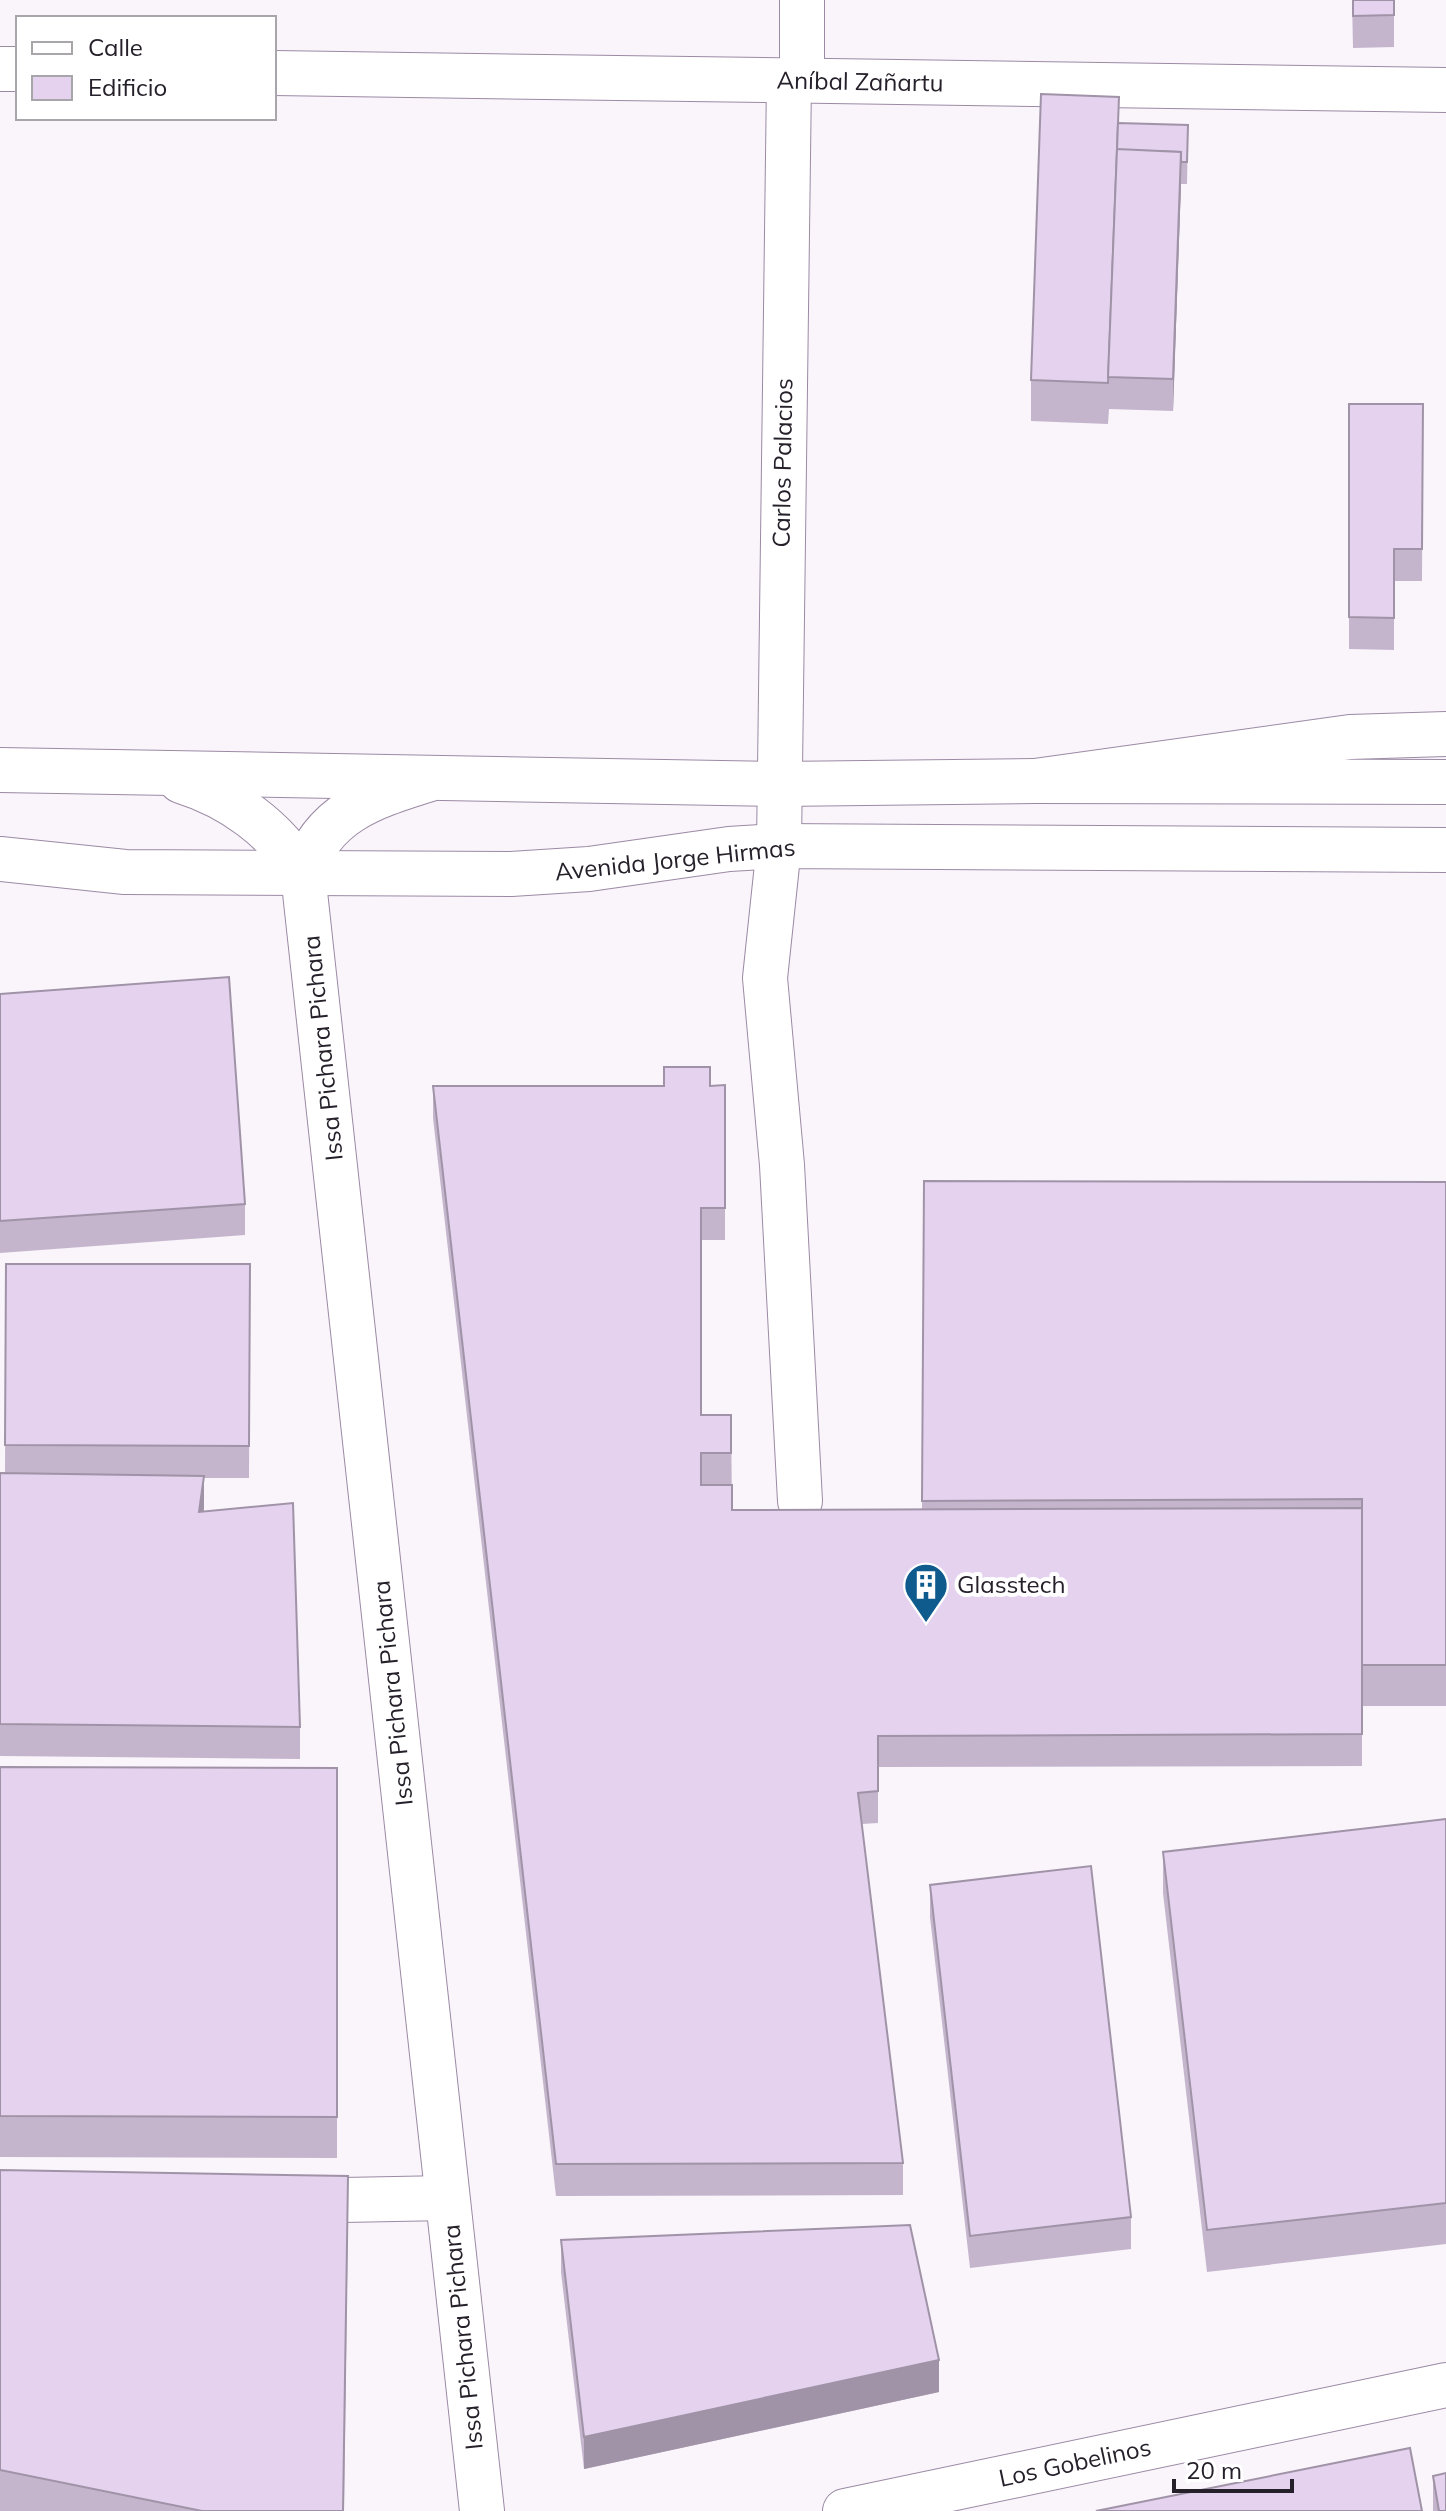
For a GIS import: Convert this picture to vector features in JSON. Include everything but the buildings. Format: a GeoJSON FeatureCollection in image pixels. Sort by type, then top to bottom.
{"type":"FeatureCollection","features":[{"type":"Feature","properties":{"kind":"street","name":"Carlos Palacios"},"geometry":{"type":"LineString","coordinates":[[800,1501],[782,1165],[765,978],[779,846],[795,81],[802,0]]}},
{"type":"Feature","properties":{"kind":"street","name":"Aníbal Zañartu"},"geometry":{"type":"LineString","coordinates":[[276,73],[1446,90]]}},
{"type":"Feature","properties":{"kind":"street"},"geometry":{"type":"LineString","coordinates":[[1035,781],[1350,737],[1446,734]]}},
{"type":"Feature","properties":{"kind":"street"},"geometry":{"type":"LineString","coordinates":[[0,770],[778,784],[1446,782]]}},
{"type":"Feature","properties":{"kind":"street"},"geometry":{"type":"LineString","coordinates":[[157,774],[212,793],[238,807],[275,836],[303,874]]}},
{"type":"Feature","properties":{"kind":"street"},"geometry":{"type":"LineString","coordinates":[[303,874],[318,839],[338,820],[394,790],[430,779]]}},
{"type":"Feature","properties":{"kind":"street","name":"Avenida Jorge Hirmas"},"geometry":{"type":"LineString","coordinates":[[0,859],[125,872],[303,874],[550,872],[729,849],[779,846],[1446,850]]}},
{"type":"Feature","properties":{"kind":"street","name":"Issa Pichara Pichara"},"geometry":{"type":"LineString","coordinates":[[303,874],[482,2511]]}},
{"type":"Feature","properties":{"kind":"street"},"geometry":{"type":"LineString","coordinates":[[256,2201],[447,2198]]}},
{"type":"Feature","properties":{"kind":"street","name":"Los Gobelinos"},"geometry":{"type":"LineString","coordinates":[[845,2511],[1446,2385]]}},
{"type":"Feature","properties":{"kind":"place","name":"Glasstech"},"geometry":{"type":"Point","coordinates":[926,1624]}}]}
